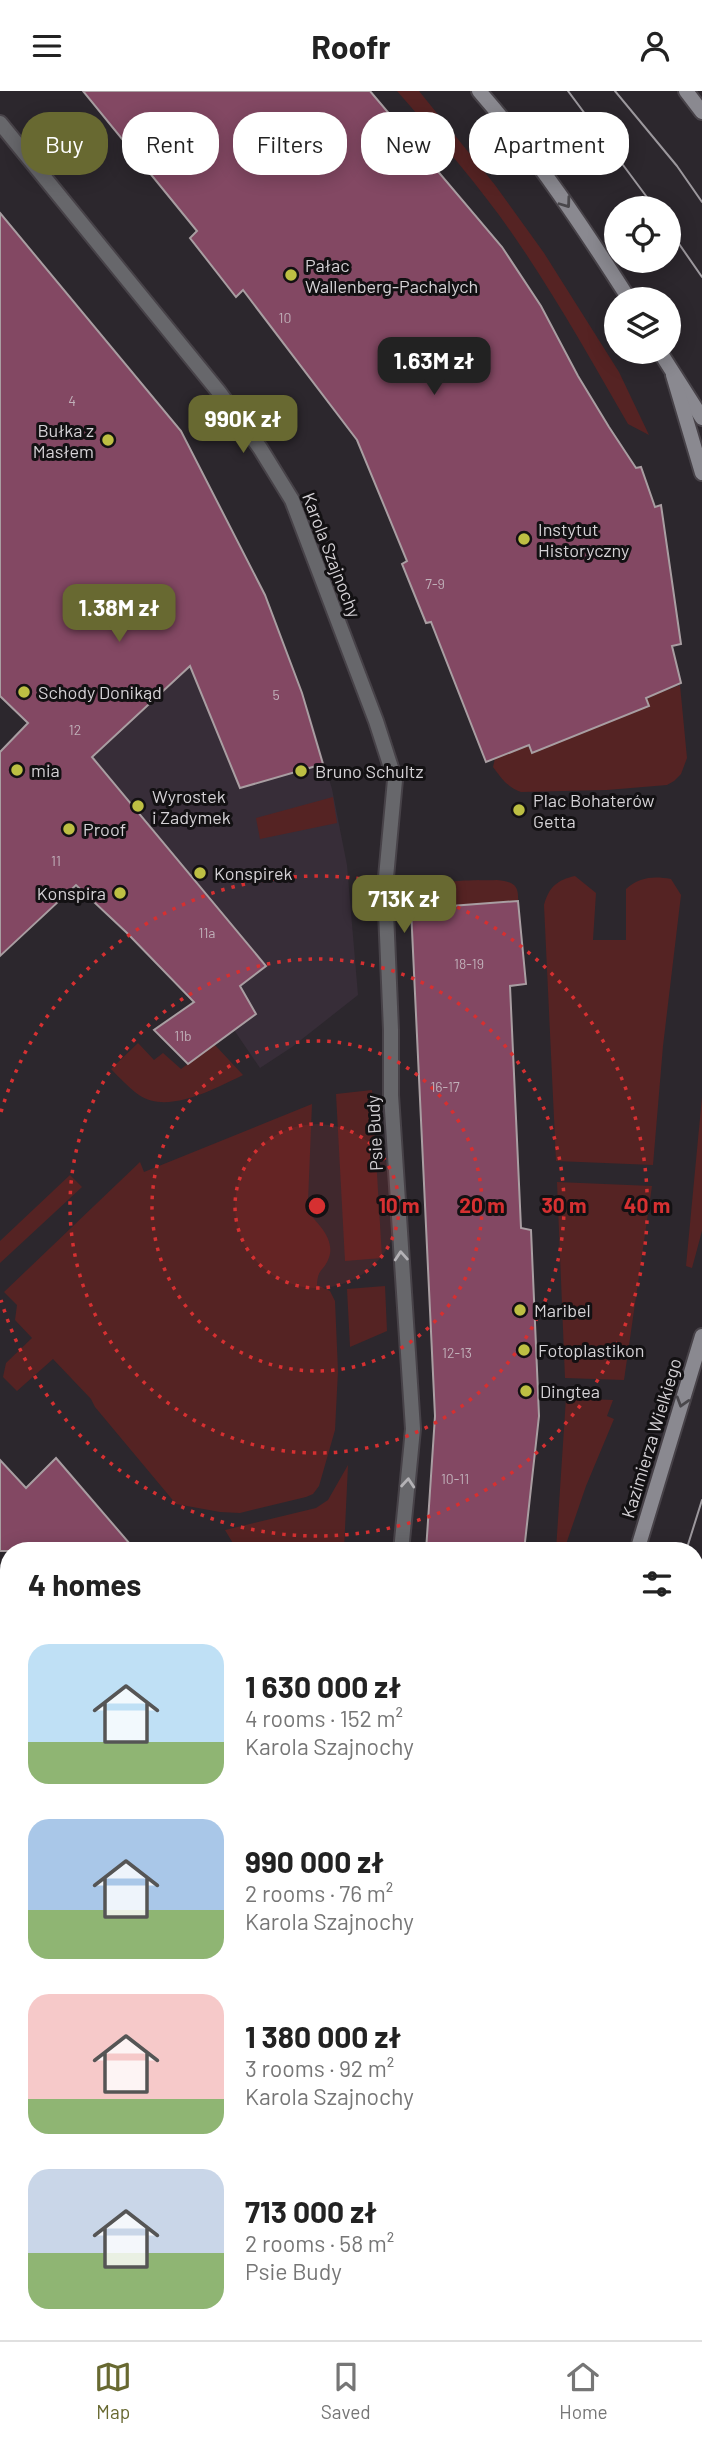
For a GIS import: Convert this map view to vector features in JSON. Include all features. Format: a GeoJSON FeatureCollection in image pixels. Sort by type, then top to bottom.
{"type":"FeatureCollection","features":[{"type":"Feature","properties":{"kind":"main road"},"geometry":{"type":"LineString","coordinates":[[480,91],[577,218],[621,287]]}},
{"type":"Feature","properties":{"kind":"main road"},"geometry":{"type":"LineString","coordinates":[[685,91],[702,112]]}},
{"type":"Feature","properties":{"kind":"main road"},"geometry":{"type":"LineString","coordinates":[[667,364],[702,418]]}},
{"type":"Feature","properties":{"kind":"main road"},"geometry":{"type":"LineString","coordinates":[[673,375],[702,473]]}},
{"type":"Feature","properties":{"kind":"main road","name":"Kazimierza Wielkiego"},"geometry":{"type":"LineString","coordinates":[[640,1542],[702,1336]]}},
{"type":"Feature","properties":{"kind":"street","name":"Karola Szajnochy"},"geometry":{"type":"LineString","coordinates":[[0,123],[219,392],[260,447],[292,500],[376,721],[394,780],[391,839]]}},
{"type":"Feature","properties":{"kind":"street","name":"Psie Budy"},"geometry":{"type":"LineString","coordinates":[[391,839],[385,888],[391,1095],[413,1429],[402,1542]]}},
{"type":"Feature","properties":{"kind":"shaded area"},"geometry":{"type":"Polygon","coordinates":[[[397,91],[419,91],[436,112],[415,112],[397,91]]]}},
{"type":"Feature","properties":{"kind":"shaded area"},"geometry":{"type":"Polygon","coordinates":[[[455,136],[469,153],[469,175],[487,175],[544,253],[604,348],[604,364],[614,364],[619,372],[649,435],[628,424],[534,266],[455,159],[455,136]]]}},
{"type":"Feature","properties":{"kind":"shaded area"},"geometry":{"type":"Polygon","coordinates":[[[0,214],[181,431],[272,615],[309,711],[332,789],[347,865],[358,995],[292,1047],[260,1068],[234,1030],[240,986],[266,966],[138,811],[120,826],[0,696],[0,214]]]}},
{"type":"Feature","properties":{"kind":"shaded area"},"geometry":{"type":"Polygon","coordinates":[[[680,685],[687,758],[681,774],[667,785],[607,790],[521,792],[508,785],[493,767],[495,758],[528,746],[532,753],[557,739],[559,742],[578,735],[578,732],[620,718],[620,714],[633,713],[647,707],[645,700],[653,696],[652,693],[680,685]]]}},
{"type":"Feature","properties":{"kind":"shaded area"},"geometry":{"type":"Polygon","coordinates":[[[333,797],[337,823],[260,839],[256,818],[333,797]]]}},
{"type":"Feature","properties":{"kind":"shaded area"},"geometry":{"type":"Polygon","coordinates":[[[575,876],[596,893],[593,940],[626,940],[626,889],[636,882],[653,878],[671,879],[681,895],[663,1046],[653,1165],[556,1161],[544,905],[548,893],[555,885],[575,876]]]}},
{"type":"Feature","properties":{"kind":"shaded area"},"geometry":{"type":"Polygon","coordinates":[[[497,880],[516,887],[518,901],[411,909],[418,894],[431,886],[459,881],[497,880]]]}},
{"type":"Feature","properties":{"kind":"shaded area"},"geometry":{"type":"Polygon","coordinates":[[[138,1043],[154,1060],[163,1053],[181,1069],[214,1044],[243,1075],[178,1101],[151,1100],[135,1092],[111,1069],[138,1043]]]}},
{"type":"Feature","properties":{"kind":"shaded area"},"geometry":{"type":"Polygon","coordinates":[[[372,1090],[382,1258],[345,1261],[336,1094],[372,1090]]]}},
{"type":"Feature","properties":{"kind":"shaded area"},"geometry":{"type":"Polygon","coordinates":[[[702,1097],[702,1231],[692,1268],[686,1266],[702,1097]]]}},
{"type":"Feature","properties":{"kind":"shaded area"},"geometry":{"type":"Polygon","coordinates":[[[312,1104],[306,1210],[325,1233],[330,1246],[328,1260],[319,1273],[317,1285],[330,1291],[335,1301],[338,1371],[335,1430],[319,1486],[313,1494],[306,1497],[240,1513],[176,1504],[91,1399],[53,1359],[17,1391],[3,1377],[6,1363],[32,1338],[15,1320],[17,1305],[4,1292],[140,1162],[144,1172],[312,1104]]]}},
{"type":"Feature","properties":{"kind":"shaded area"},"geometry":{"type":"Polygon","coordinates":[[[70,1175],[82,1187],[0,1263],[0,1241],[70,1175]]]}},
{"type":"Feature","properties":{"kind":"shaded area"},"geometry":{"type":"Polygon","coordinates":[[[557,1182],[652,1186],[624,1380],[565,1378],[557,1182]]]}},
{"type":"Feature","properties":{"kind":"shaded area"},"geometry":{"type":"Polygon","coordinates":[[[385,1286],[387,1331],[350,1347],[347,1289],[385,1286]]]}},
{"type":"Feature","properties":{"kind":"shaded area"},"geometry":{"type":"Polygon","coordinates":[[[566,1398],[613,1400],[607,1416],[614,1419],[586,1486],[567,1542],[557,1542],[566,1398]]]}},
{"type":"Feature","properties":{"kind":"shaded area"},"geometry":{"type":"Polygon","coordinates":[[[348,1465],[344,1542],[232,1542],[225,1530],[316,1508],[328,1500],[348,1465]]]}},
{"type":"Feature","properties":{"kind":"building"},"geometry":{"type":"Polygon","coordinates":[[[83,91],[370,91],[388,112],[361,112],[361,175],[441,175],[502,247],[541,306],[609,427],[636,468],[641,467],[655,507],[661,505],[681,644],[672,646],[681,683],[646,698],[649,706],[532,753],[529,745],[486,762],[431,622],[426,623],[402,564],[407,561],[357,440],[243,290],[236,297],[190,238],[197,231],[151,175],[219,175],[219,112],[122,112],[122,139],[108,122],[108,112],[100,112],[83,91]]]}},
{"type":"Feature","properties":{"kind":"building"},"geometry":{"type":"Polygon","coordinates":[[[0,213],[181,431],[265,595],[302,693],[323,764],[240,788],[190,666],[92,757],[266,966],[240,986],[256,1014],[188,1064],[154,1030],[194,1002],[76,885],[0,956],[0,752],[28,723],[0,696],[0,213]]]}},
{"type":"Feature","properties":{"kind":"building"},"geometry":{"type":"Polygon","coordinates":[[[518,901],[526,984],[510,986],[521,1228],[531,1230],[539,1416],[525,1542],[427,1542],[435,1416],[411,909],[518,901]]]}},
{"type":"Feature","properties":{"kind":"building"},"geometry":{"type":"Polygon","coordinates":[[[56,1458],[128,1542],[0,1542],[0,1460],[26,1488],[56,1458]]]}},
{"type":"Feature","properties":{"kind":"tram line"},"geometry":{"type":"LineString","coordinates":[[568,91],[646,196]]}},
{"type":"Feature","properties":{"kind":"tram line"},"geometry":{"type":"LineString","coordinates":[[615,91],[677,166],[702,202]]}},
{"type":"Feature","properties":{"kind":"tram line"},"geometry":{"type":"LineString","coordinates":[[681,247],[702,277]]}},
{"type":"Feature","properties":{"kind":"tram line"},"geometry":{"type":"LineString","coordinates":[[689,1542],[702,1500]]}},
{"type":"Feature","properties":{"kind":"place","name":"Pałac Wallenberg-Pachalych"},"geometry":{"type":"Point","coordinates":[291,275]}},
{"type":"Feature","properties":{"kind":"place","name":"Bułka z Masłem"},"geometry":{"type":"Point","coordinates":[108,440]}},
{"type":"Feature","properties":{"kind":"place","name":"Instytut Historyczny"},"geometry":{"type":"Point","coordinates":[524,539]}},
{"type":"Feature","properties":{"kind":"place","name":"Schody Donikąd"},"geometry":{"type":"Point","coordinates":[24,692]}},
{"type":"Feature","properties":{"kind":"place","name":"mia"},"geometry":{"type":"Point","coordinates":[17,770]}},
{"type":"Feature","properties":{"kind":"place","name":"Bruno Schultz"},"geometry":{"type":"Point","coordinates":[301,771]}},
{"type":"Feature","properties":{"kind":"place","name":"Wyrostek i Zadymek"},"geometry":{"type":"Point","coordinates":[138,806]}},
{"type":"Feature","properties":{"kind":"place","name":"Plac Bohaterów Getta"},"geometry":{"type":"Point","coordinates":[519,810]}},
{"type":"Feature","properties":{"kind":"place","name":"Proof"},"geometry":{"type":"Point","coordinates":[69,829]}},
{"type":"Feature","properties":{"kind":"place","name":"Konspirek"},"geometry":{"type":"Point","coordinates":[200,873]}},
{"type":"Feature","properties":{"kind":"place","name":"Konspira"},"geometry":{"type":"Point","coordinates":[120,893]}},
{"type":"Feature","properties":{"kind":"place","name":"Maribel"},"geometry":{"type":"Point","coordinates":[520,1310]}},
{"type":"Feature","properties":{"kind":"place","name":"Fotoplastikon"},"geometry":{"type":"Point","coordinates":[524,1350]}},
{"type":"Feature","properties":{"kind":"place","name":"Dingtea"},"geometry":{"type":"Point","coordinates":[526,1391]}}]}
